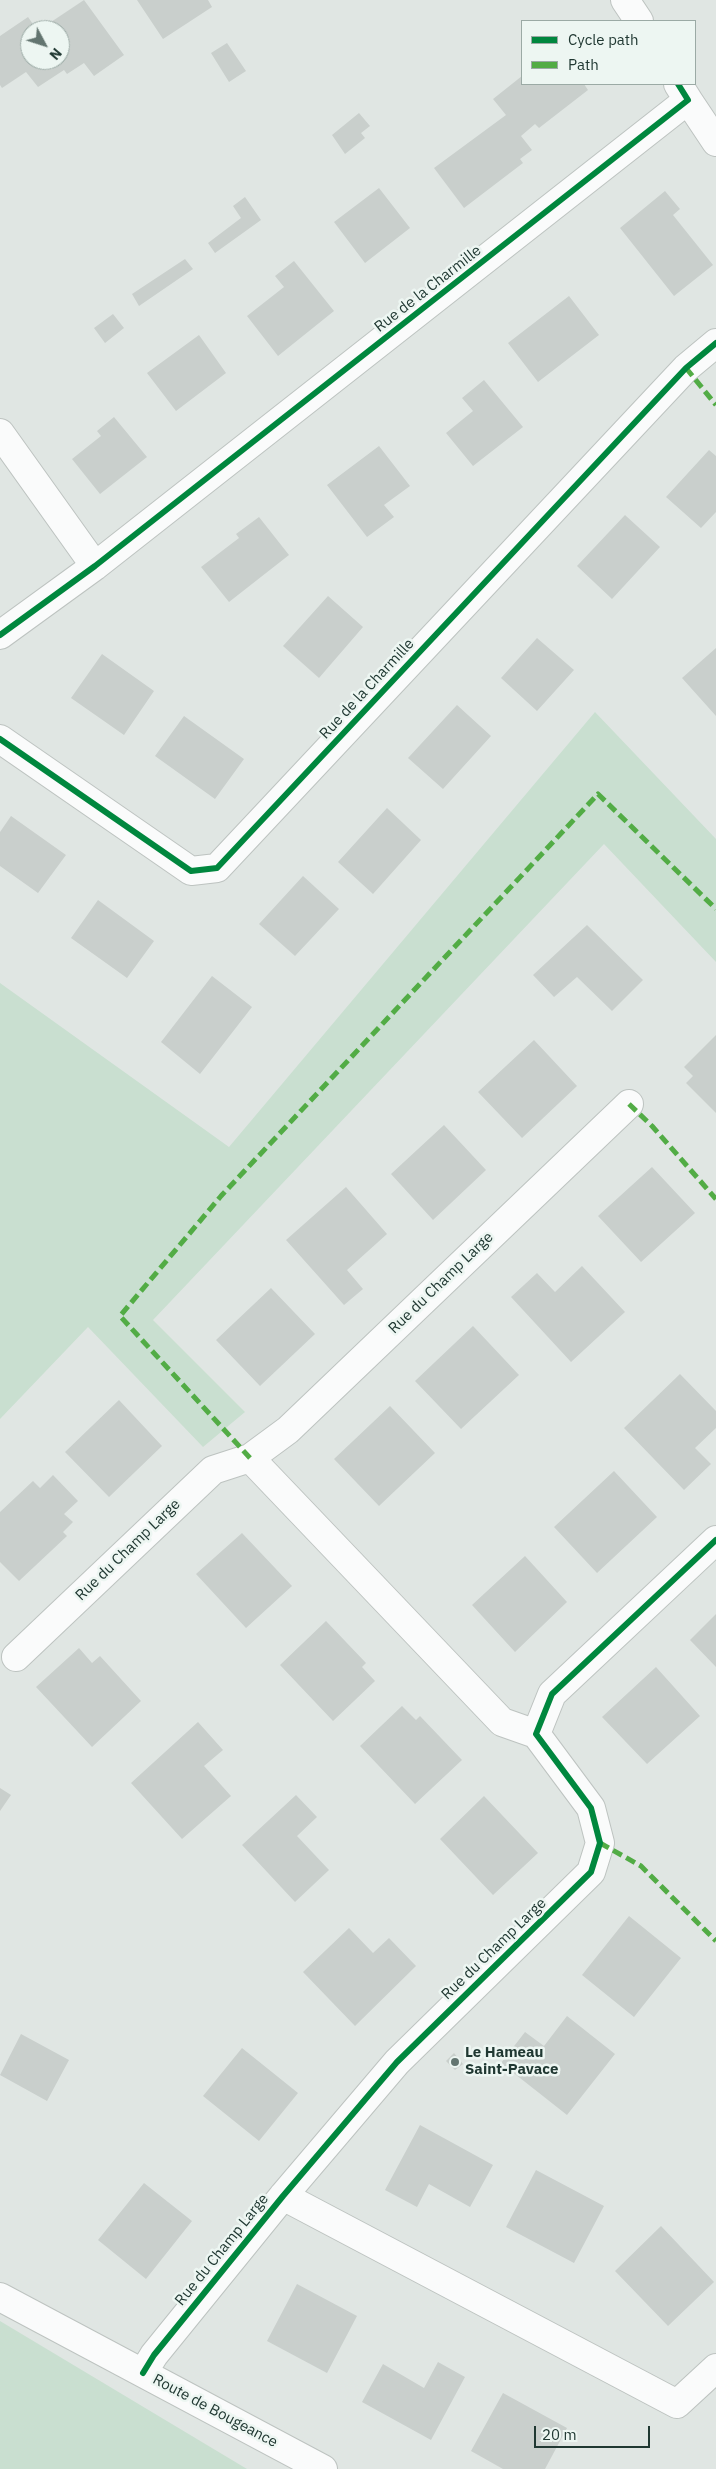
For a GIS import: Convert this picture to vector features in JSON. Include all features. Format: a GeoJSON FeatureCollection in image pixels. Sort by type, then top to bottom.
{"type":"FeatureCollection","features":[{"type":"Feature","properties":{"kind":"street"},"geometry":{"type":"LineString","coordinates":[[625,0],[638,20]]}},
{"type":"Feature","properties":{"kind":"street","name":"Rue de la Charmille"},"geometry":{"type":"LineString","coordinates":[[0,635],[95,566],[683,92],[716,142]]}},
{"type":"Feature","properties":{"kind":"street","name":"Rue de la Charmille"},"geometry":{"type":"LineString","coordinates":[[0,739],[191,871],[217,868],[686,368],[716,343]]}},
{"type":"Feature","properties":{"kind":"street"},"geometry":{"type":"LineString","coordinates":[[0,433],[95,566]]}},
{"type":"Feature","properties":{"kind":"street","name":"Rue du Champ Large"},"geometry":{"type":"LineString","coordinates":[[16,1657],[213,1470],[250,1458],[288,1430],[629,1104]]}},
{"type":"Feature","properties":{"kind":"street"},"geometry":{"type":"LineString","coordinates":[[250,1458],[502,1722],[536,1734],[552,1694],[716,1540]]}},
{"type":"Feature","properties":{"kind":"street","name":"Rue du Champ Large"},"geometry":{"type":"LineString","coordinates":[[144,2373],[154,2355],[283,2196],[397,2062],[591,1872],[600,1843],[591,1808],[536,1734]]}},
{"type":"Feature","properties":{"kind":"street","name":"Rue du Champ Large"},"geometry":{"type":"LineString","coordinates":[[283,2196],[677,2404],[716,2368]]}},
{"type":"Feature","properties":{"kind":"street","name":"Route de Bougeance"},"geometry":{"type":"LineString","coordinates":[[0,2297],[323,2469]]}},
{"type":"Feature","properties":{"kind":"green space"},"geometry":{"type":"Polygon","coordinates":[[[595,712],[716,839],[716,962],[604,844],[153,1320],[245,1412],[203,1447],[88,1327],[0,1419],[0,983],[229,1147],[595,712]]]}},
{"type":"Feature","properties":{"kind":"green space"},"geometry":{"type":"Polygon","coordinates":[[[0,2321],[247,2469],[0,2469],[0,2321]]]}},
{"type":"Feature","properties":{"kind":"building"},"geometry":{"type":"Polygon","coordinates":[[[84,0],[124,55],[94,76],[84,63],[67,74],[64,70],[70,70],[70,20],[54,20],[84,0]]]}},
{"type":"Feature","properties":{"kind":"building"},"geometry":{"type":"Polygon","coordinates":[[[137,0],[208,0],[212,7],[163,39],[137,0]]]}},
{"type":"Feature","properties":{"kind":"building"},"geometry":{"type":"Polygon","coordinates":[[[20,22],[20,70],[64,70],[38,87],[26,72],[2,88],[0,85],[0,36],[20,22]]]}},
{"type":"Feature","properties":{"kind":"building"},"geometry":{"type":"Polygon","coordinates":[[[227,43],[246,71],[229,82],[211,53],[227,43]]]}},
{"type":"Feature","properties":{"kind":"building"},"geometry":{"type":"Polygon","coordinates":[[[521,77],[521,85],[585,85],[588,90],[539,128],[535,124],[521,136],[532,150],[520,159],[523,163],[464,208],[434,168],[506,115],[493,99],[521,77]]]}},
{"type":"Feature","properties":{"kind":"building"},"geometry":{"type":"Polygon","coordinates":[[[359,113],[370,126],[361,133],[365,138],[345,154],[332,135],[359,113]]]}},
{"type":"Feature","properties":{"kind":"building"},"geometry":{"type":"Polygon","coordinates":[[[379,188],[410,228],[365,263],[334,222],[379,188]]]}},
{"type":"Feature","properties":{"kind":"building"},"geometry":{"type":"Polygon","coordinates":[[[665,191],[680,209],[673,215],[713,265],[674,296],[620,228],[665,191]]]}},
{"type":"Feature","properties":{"kind":"building"},"geometry":{"type":"Polygon","coordinates":[[[245,197],[261,220],[215,253],[208,243],[241,218],[233,206],[245,197]]]}},
{"type":"Feature","properties":{"kind":"building"},"geometry":{"type":"Polygon","coordinates":[[[185,259],[193,269],[139,306],[132,294],[185,259]]]}},
{"type":"Feature","properties":{"kind":"building"},"geometry":{"type":"Polygon","coordinates":[[[294,261],[334,311],[278,356],[247,316],[284,287],[275,276],[294,261]]]}},
{"type":"Feature","properties":{"kind":"building"},"geometry":{"type":"Polygon","coordinates":[[[569,296],[599,335],[538,382],[508,343],[569,296]]]}},
{"type":"Feature","properties":{"kind":"building"},"geometry":{"type":"Polygon","coordinates":[[[113,314],[124,328],[105,343],[94,328],[113,314]]]}},
{"type":"Feature","properties":{"kind":"building"},"geometry":{"type":"Polygon","coordinates":[[[199,335],[226,373],[176,411],[147,373],[199,335]]]}},
{"type":"Feature","properties":{"kind":"building"},"geometry":{"type":"Polygon","coordinates":[[[484,380],[523,427],[473,466],[446,433],[473,411],[462,398],[484,380]]]}},
{"type":"Feature","properties":{"kind":"building"},"geometry":{"type":"Polygon","coordinates":[[[114,417],[147,457],[100,494],[72,459],[101,436],[97,431],[114,417]]]}},
{"type":"Feature","properties":{"kind":"building"},"geometry":{"type":"Polygon","coordinates":[[[379,446],[410,486],[384,505],[394,517],[367,537],[327,485],[379,446]]]}},
{"type":"Feature","properties":{"kind":"building"},"geometry":{"type":"Polygon","coordinates":[[[709,450],[716,456],[716,512],[701,528],[666,497],[709,450]]]}},
{"type":"Feature","properties":{"kind":"building"},"geometry":{"type":"Polygon","coordinates":[[[625,515],[660,547],[612,599],[577,566],[625,515]]]}},
{"type":"Feature","properties":{"kind":"building"},"geometry":{"type":"Polygon","coordinates":[[[259,517],[289,555],[229,602],[201,567],[239,538],[236,534],[259,517]]]}},
{"type":"Feature","properties":{"kind":"building"},"geometry":{"type":"Polygon","coordinates":[[[328,596],[363,627],[319,678],[283,646],[328,596]]]}},
{"type":"Feature","properties":{"kind":"building"},"geometry":{"type":"Polygon","coordinates":[[[537,638],[574,670],[537,711],[501,678],[537,638]]]}},
{"type":"Feature","properties":{"kind":"building"},"geometry":{"type":"Polygon","coordinates":[[[716,648],[716,716],[682,678],[716,648]]]}},
{"type":"Feature","properties":{"kind":"building"},"geometry":{"type":"Polygon","coordinates":[[[102,654],[154,691],[124,735],[71,698],[102,654]]]}},
{"type":"Feature","properties":{"kind":"building"},"geometry":{"type":"Polygon","coordinates":[[[457,705],[491,736],[443,789],[408,758],[457,705]]]}},
{"type":"Feature","properties":{"kind":"building"},"geometry":{"type":"Polygon","coordinates":[[[184,716],[244,759],[215,799],[155,756],[184,716]]]}},
{"type":"Feature","properties":{"kind":"building"},"geometry":{"type":"Polygon","coordinates":[[[387,808],[421,840],[373,894],[338,862],[387,808]]]}},
{"type":"Feature","properties":{"kind":"building"},"geometry":{"type":"Polygon","coordinates":[[[11,816],[66,855],[38,893],[0,866],[0,832],[11,816]]]}},
{"type":"Feature","properties":{"kind":"building"},"geometry":{"type":"Polygon","coordinates":[[[303,876],[339,909],[295,956],[259,924],[303,876]]]}},
{"type":"Feature","properties":{"kind":"building"},"geometry":{"type":"Polygon","coordinates":[[[98,900],[154,941],[127,978],[71,938],[98,900]]]}},
{"type":"Feature","properties":{"kind":"building"},"geometry":{"type":"Polygon","coordinates":[[[587,925],[643,980],[612,1011],[577,977],[554,997],[533,975],[587,925]]]}},
{"type":"Feature","properties":{"kind":"building"},"geometry":{"type":"Polygon","coordinates":[[[212,976],[252,1007],[200,1074],[161,1042],[212,976]]]}},
{"type":"Feature","properties":{"kind":"building"},"geometry":{"type":"Polygon","coordinates":[[[716,1035],[716,1113],[686,1083],[693,1076],[684,1067],[716,1035]]]}},
{"type":"Feature","properties":{"kind":"building"},"geometry":{"type":"Polygon","coordinates":[[[534,1040],[577,1086],[522,1138],[478,1092],[534,1040]]]}},
{"type":"Feature","properties":{"kind":"building"},"geometry":{"type":"Polygon","coordinates":[[[444,1125],[486,1170],[433,1220],[391,1174],[444,1125]]]}},
{"type":"Feature","properties":{"kind":"building"},"geometry":{"type":"Polygon","coordinates":[[[652,1167],[695,1213],[641,1262],[598,1216],[652,1167]]]}},
{"type":"Feature","properties":{"kind":"building"},"geometry":{"type":"Polygon","coordinates":[[[346,1187],[387,1234],[347,1270],[363,1289],[344,1305],[286,1240],[346,1187]]]}},
{"type":"Feature","properties":{"kind":"building"},"geometry":{"type":"Polygon","coordinates":[[[582,1266],[625,1312],[571,1362],[511,1297],[537,1273],[555,1292],[582,1266]]]}},
{"type":"Feature","properties":{"kind":"building"},"geometry":{"type":"Polygon","coordinates":[[[271,1288],[315,1334],[260,1386],[216,1340],[271,1288]]]}},
{"type":"Feature","properties":{"kind":"building"},"geometry":{"type":"Polygon","coordinates":[[[473,1326],[519,1375],[461,1429],[415,1381],[473,1326]]]}},
{"type":"Feature","properties":{"kind":"building"},"geometry":{"type":"Polygon","coordinates":[[[680,1374],[716,1411],[716,1428],[695,1448],[711,1464],[684,1490],[624,1428],[680,1374]]]}},
{"type":"Feature","properties":{"kind":"building"},"geometry":{"type":"Polygon","coordinates":[[[119,1400],[162,1446],[109,1497],[65,1452],[119,1400]]]}},
{"type":"Feature","properties":{"kind":"building"},"geometry":{"type":"Polygon","coordinates":[[[390,1406],[435,1453],[379,1506],[334,1459],[390,1406]]]}},
{"type":"Feature","properties":{"kind":"building"},"geometry":{"type":"Polygon","coordinates":[[[614,1471],[657,1517],[597,1573],[554,1527],[614,1471]]]}},
{"type":"Feature","properties":{"kind":"building"},"geometry":{"type":"Polygon","coordinates":[[[53,1475],[78,1501],[64,1514],[73,1522],[63,1532],[67,1536],[19,1581],[0,1562],[0,1512],[33,1481],[40,1488],[53,1475]]]}},
{"type":"Feature","properties":{"kind":"building"},"geometry":{"type":"Polygon","coordinates":[[[242,1533],[292,1586],[246,1628],[196,1574],[242,1533]]]}},
{"type":"Feature","properties":{"kind":"building"},"geometry":{"type":"Polygon","coordinates":[[[525,1556],[567,1602],[515,1652],[472,1605],[525,1556]]]}},
{"type":"Feature","properties":{"kind":"building"},"geometry":{"type":"Polygon","coordinates":[[[716,1614],[716,1667],[690,1640],[716,1614]]]}},
{"type":"Feature","properties":{"kind":"building"},"geometry":{"type":"Polygon","coordinates":[[[326,1621],[366,1663],[362,1667],[375,1681],[333,1721],[280,1665],[326,1621]]]}},
{"type":"Feature","properties":{"kind":"building"},"geometry":{"type":"Polygon","coordinates":[[[79,1648],[92,1663],[100,1656],[141,1701],[92,1747],[36,1687],[79,1648]]]}},
{"type":"Feature","properties":{"kind":"building"},"geometry":{"type":"Polygon","coordinates":[[[656,1667],[700,1716],[647,1764],[602,1717],[656,1667]]]}},
{"type":"Feature","properties":{"kind":"building"},"geometry":{"type":"Polygon","coordinates":[[[402,1706],[416,1720],[420,1716],[462,1760],[415,1804],[360,1746],[402,1706]]]}},
{"type":"Feature","properties":{"kind":"building"},"geometry":{"type":"Polygon","coordinates":[[[198,1722],[223,1750],[204,1766],[231,1796],[182,1839],[131,1783],[198,1722]]]}},
{"type":"Feature","properties":{"kind":"building"},"geometry":{"type":"Polygon","coordinates":[[[0,1788],[11,1795],[0,1811],[0,1788]]]}},
{"type":"Feature","properties":{"kind":"building"},"geometry":{"type":"Polygon","coordinates":[[[296,1795],[317,1817],[297,1836],[329,1870],[295,1902],[242,1845],[296,1795]]]}},
{"type":"Feature","properties":{"kind":"building"},"geometry":{"type":"Polygon","coordinates":[[[484,1796],[538,1853],[493,1895],[440,1839],[484,1796]]]}},
{"type":"Feature","properties":{"kind":"building"},"geometry":{"type":"Polygon","coordinates":[[[629,1916],[681,1958],[634,2017],[582,1975],[629,1916]]]}},
{"type":"Feature","properties":{"kind":"building"},"geometry":{"type":"Polygon","coordinates":[[[349,1928],[373,1953],[389,1938],[416,1966],[355,2026],[303,1972],[349,1928]]]}},
{"type":"Feature","properties":{"kind":"building"},"geometry":{"type":"Polygon","coordinates":[[[567,2016],[615,2054],[567,2115],[501,2063],[525,2032],[544,2046],[567,2016]]]}},
{"type":"Feature","properties":{"kind":"building"},"geometry":{"type":"Polygon","coordinates":[[[21,2034],[69,2060],[47,2101],[0,2075],[21,2034]]]}},
{"type":"Feature","properties":{"kind":"building"},"geometry":{"type":"Polygon","coordinates":[[[242,2048],[298,2093],[259,2141],[203,2096],[242,2048]]]}},
{"type":"Feature","properties":{"kind":"building","name":"Le Hameau Saint-Pavace"},"geometry":{"type":"Polygon","coordinates":[[[454,2053],[463,2064],[455,2070],[446,2061],[454,2053]]]}},
{"type":"Feature","properties":{"kind":"building"},"geometry":{"type":"Polygon","coordinates":[[[420,2125],[493,2165],[470,2207],[429,2184],[417,2207],[385,2190],[420,2125]]]}},
{"type":"Feature","properties":{"kind":"building"},"geometry":{"type":"Polygon","coordinates":[[[536,2170],[604,2206],[574,2263],[506,2227],[536,2170]]]}},
{"type":"Feature","properties":{"kind":"building"},"geometry":{"type":"Polygon","coordinates":[[[144,2183],[192,2221],[146,2279],[98,2240],[144,2183]]]}},
{"type":"Feature","properties":{"kind":"building"},"geometry":{"type":"Polygon","coordinates":[[[661,2226],[714,2282],[668,2326],[615,2271],[661,2226]]]}},
{"type":"Feature","properties":{"kind":"building"},"geometry":{"type":"Polygon","coordinates":[[[297,2284],[357,2316],[327,2373],[267,2341],[297,2284]]]}},
{"type":"Feature","properties":{"kind":"building"},"geometry":{"type":"Polygon","coordinates":[[[438,2362],[465,2377],[431,2440],[362,2402],[383,2364],[424,2388],[438,2362]]]}},
{"type":"Feature","properties":{"kind":"building"},"geometry":{"type":"Polygon","coordinates":[[[503,2393],[567,2428],[545,2469],[503,2469],[471,2451],[503,2393]]]}},
{"type":"Feature","properties":{"kind":"marked path"},"geometry":{"type":"LineString","coordinates":[[686,368],[716,405]]}},
{"type":"Feature","properties":{"kind":"marked path"},"geometry":{"type":"LineString","coordinates":[[250,1458],[120,1316],[221,1196],[598,794],[716,909]]}},
{"type":"Feature","properties":{"kind":"marked path"},"geometry":{"type":"LineString","coordinates":[[629,1104],[652,1126],[716,1199]]}},
{"type":"Feature","properties":{"kind":"marked path"},"geometry":{"type":"LineString","coordinates":[[600,1843],[641,1866],[716,1941]]}},
{"type":"Feature","properties":{"kind":"cycle path"},"geometry":{"type":"LineString","coordinates":[[0,635],[95,566],[688,100],[679,85]]}},
{"type":"Feature","properties":{"kind":"cycle path"},"geometry":{"type":"LineString","coordinates":[[0,739],[191,871],[217,868],[686,368],[716,343]]}},
{"type":"Feature","properties":{"kind":"cycle path"},"geometry":{"type":"LineString","coordinates":[[143,2373],[154,2355],[283,2196],[397,2062],[591,1872],[600,1843],[591,1808],[536,1734],[552,1694],[716,1540]]}},
{"type":"Feature","properties":{"kind":"place","name":"Le Hameau Saint-Pavace"},"geometry":{"type":"Point","coordinates":[455,2062]}}]}
